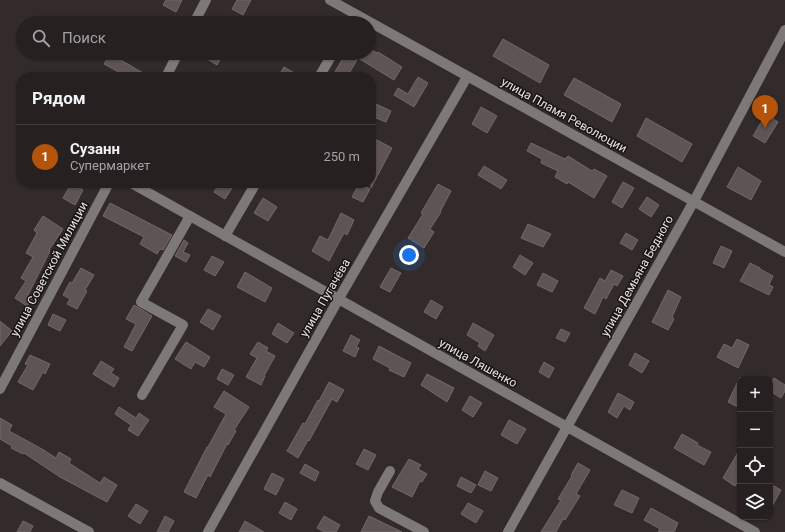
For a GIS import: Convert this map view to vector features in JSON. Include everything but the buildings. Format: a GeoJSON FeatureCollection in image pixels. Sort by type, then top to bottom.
{"type":"FeatureCollection","features":[{"type":"Feature","properties":{"kind":"street"},"geometry":{"type":"LineString","coordinates":[[198,16],[206,0]]}},
{"type":"Feature","properties":{"kind":"street","name":"улица Пламя Революции"},"geometry":{"type":"LineString","coordinates":[[330,0],[350,16]]}},
{"type":"Feature","properties":{"kind":"street","name":"улица Пламя Революции"},"geometry":{"type":"LineString","coordinates":[[376,30],[467,77],[785,252]]}},
{"type":"Feature","properties":{"kind":"street","name":"улица Демьяна Бедного"},"geometry":{"type":"LineString","coordinates":[[508,532],[694,201],[785,30]]}},
{"type":"Feature","properties":{"kind":"street"},"geometry":{"type":"LineString","coordinates":[[168,72],[174,60]]}},
{"type":"Feature","properties":{"kind":"street"},"geometry":{"type":"LineString","coordinates":[[322,72],[329,60]]}},
{"type":"Feature","properties":{"kind":"street","name":"улица Пугачёва"},"geometry":{"type":"LineString","coordinates":[[208,532],[338,300],[467,77]]}},
{"type":"Feature","properties":{"kind":"street","name":"улица Советской Милиции"},"geometry":{"type":"LineString","coordinates":[[0,389],[106,188]]}},
{"type":"Feature","properties":{"kind":"street","name":"улица Ляшенко"},"geometry":{"type":"LineString","coordinates":[[140,188],[755,532]]}},
{"type":"Feature","properties":{"kind":"street"},"geometry":{"type":"LineString","coordinates":[[225,236],[253,188]]}},
{"type":"Feature","properties":{"kind":"street"},"geometry":{"type":"LineString","coordinates":[[142,395],[183,325],[141,302],[190,216]]}},
{"type":"Feature","properties":{"kind":"street"},"geometry":{"type":"LineString","coordinates":[[390,471],[378,492],[375,501],[379,508],[424,532]]}},
{"type":"Feature","properties":{"kind":"street"},"geometry":{"type":"LineString","coordinates":[[0,482],[89,532]]}},
{"type":"Feature","properties":{"kind":"place","name":"Сузанн"},"geometry":{"type":"Point","coordinates":[765,128]}}]}
